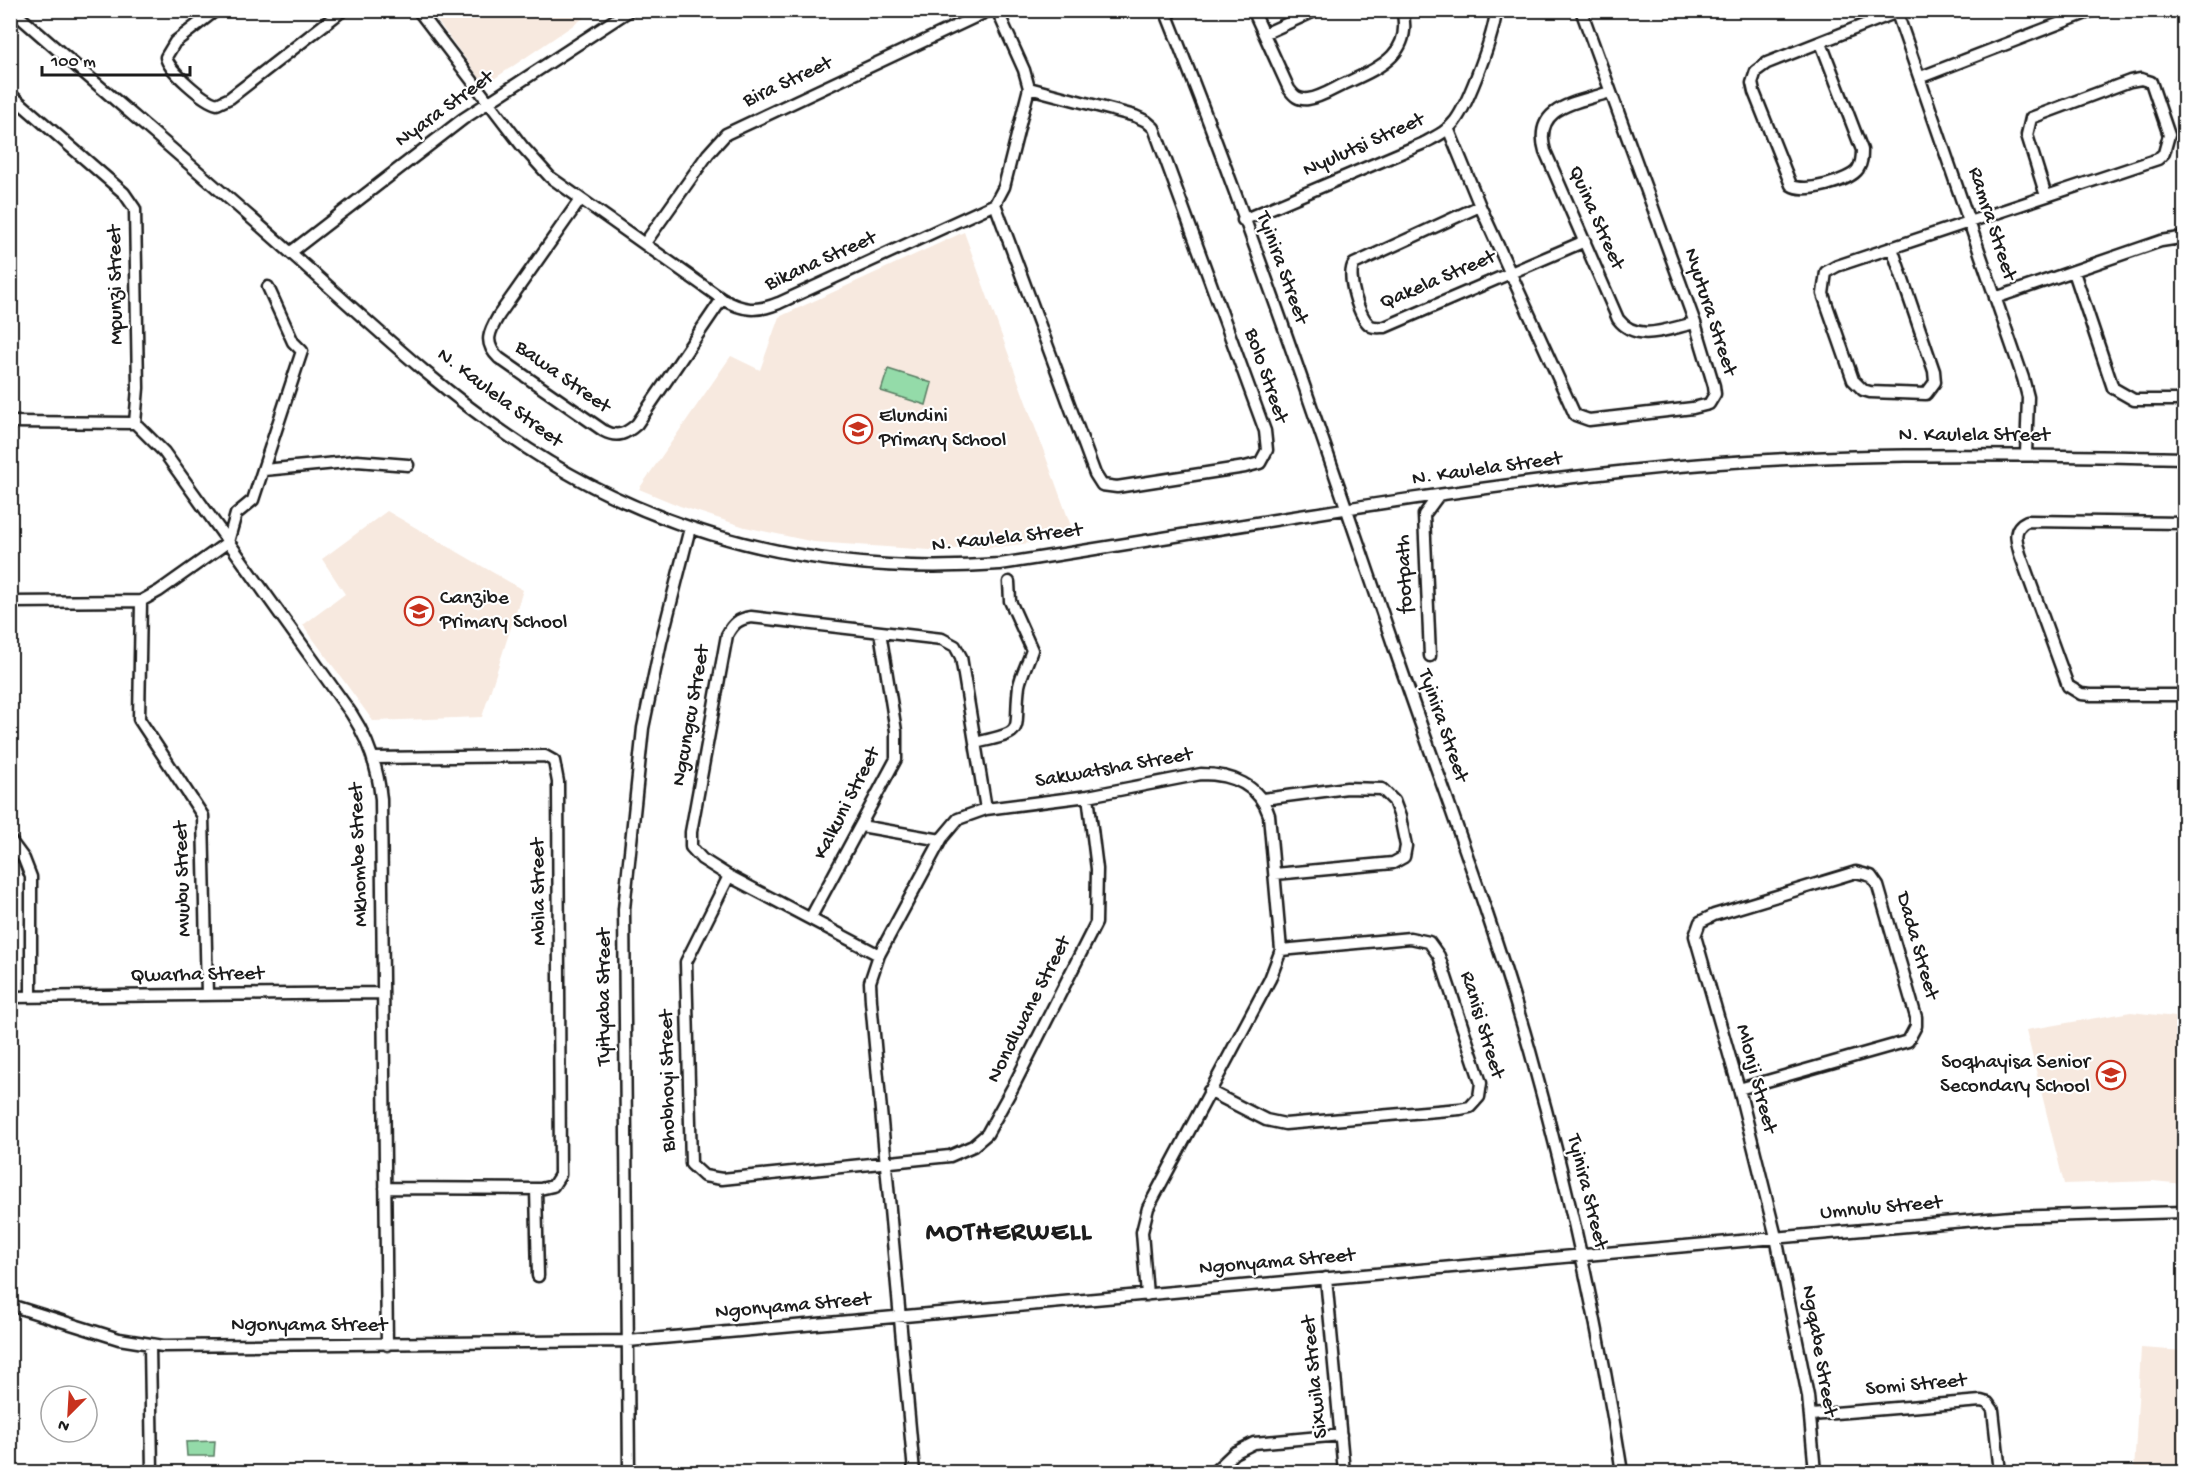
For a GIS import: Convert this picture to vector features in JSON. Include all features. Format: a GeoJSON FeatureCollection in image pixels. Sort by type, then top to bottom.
{"type":"FeatureCollection","features":[{"type":"Feature","properties":{"kind":"street","name":"N. Kaulela Street"},"geometry":{"type":"LineString","coordinates":[[12,10],[449,391],[510,437],[607,494],[690,528],[755,547],[823,561],[925,568],[957,567],[1000,564],[1438,496],[1630,471],[1896,455],[2026,454],[2184,458]]}},
{"type":"Feature","properties":{"kind":"street"},"geometry":{"type":"LineString","coordinates":[[216,10],[175,42],[166,57],[173,70],[207,100],[217,104],[230,99],[343,10]]}},
{"type":"Feature","properties":{"kind":"street","name":"Bikana Street"},"geometry":{"type":"LineString","coordinates":[[418,10],[536,164],[580,200],[645,243],[722,299],[746,310],[767,308],[995,204]]}},
{"type":"Feature","properties":{"kind":"street","name":"Nyara Street"},"geometry":{"type":"LineString","coordinates":[[291,252],[488,101],[630,10]]}},
{"type":"Feature","properties":{"kind":"street","name":"Bira Street"},"geometry":{"type":"LineString","coordinates":[[645,243],[708,154],[726,134],[990,10]]}},
{"type":"Feature","properties":{"kind":"street"},"geometry":{"type":"LineString","coordinates":[[995,204],[1008,174],[1029,88],[1024,70],[997,10]]}},
{"type":"Feature","properties":{"kind":"street","name":"Tyinira Street"},"geometry":{"type":"LineString","coordinates":[[1165,10],[1347,511],[1511,990],[1530,1053],[1582,1255],[1604,1359],[1622,1473]]}},
{"type":"Feature","properties":{"kind":"street"},"geometry":{"type":"LineString","coordinates":[[1253,10],[1289,89],[1294,96],[1308,99],[1378,68],[1393,56],[1400,47],[1405,31],[1402,10]]}},
{"type":"Feature","properties":{"kind":"street"},"geometry":{"type":"LineString","coordinates":[[1264,34],[1317,10]]}},
{"type":"Feature","properties":{"kind":"street","name":"Nyutura Street"},"geometry":{"type":"LineString","coordinates":[[1448,128],[1480,206],[1512,272],[1568,403],[1580,419],[1589,420],[1693,408],[1709,404],[1715,394],[1714,386],[1695,323],[1581,10]]}},
{"type":"Feature","properties":{"kind":"street"},"geometry":{"type":"LineString","coordinates":[[1921,77],[2094,10]]}},
{"type":"Feature","properties":{"kind":"street","name":"Nyulutsi Street"},"geometry":{"type":"LineString","coordinates":[[1243,220],[1424,143],[1448,128],[1461,112],[1490,37],[1497,11]]}},
{"type":"Feature","properties":{"kind":"street"},"geometry":{"type":"LineString","coordinates":[[1821,43],[1862,150],[1862,161],[1860,167],[1849,175],[1813,189],[1801,190],[1791,185],[1752,83],[1756,71],[1760,67],[1896,11]]}},
{"type":"Feature","properties":{"kind":"street","name":"Ramra Street"},"geometry":{"type":"LineString","coordinates":[[1896,11],[1921,77],[2028,397],[2026,454]]}},
{"type":"Feature","properties":{"kind":"street"},"geometry":{"type":"LineString","coordinates":[[1892,248],[1936,376],[1933,387],[1926,394],[1870,392],[1858,387],[1853,380],[1823,294],[1823,280],[1830,269],[1970,221],[2046,196],[2158,159],[2164,153],[2169,135],[2151,82],[2142,79],[2130,81],[2031,118],[2027,135],[2046,196]]}},
{"type":"Feature","properties":{"kind":"street","name":"Bolo Street"},"geometry":{"type":"LineString","coordinates":[[995,204],[1102,485],[1117,487],[1260,463],[1267,450],[1265,431],[1154,128],[1146,120],[1135,116],[1029,88]]}},
{"type":"Feature","properties":{"kind":"street","name":"Quina Street"},"geometry":{"type":"LineString","coordinates":[[1610,92],[1552,114],[1545,121],[1541,130],[1550,163],[1618,320],[1624,328],[1642,334],[1695,323]]}},
{"type":"Feature","properties":{"kind":"street","name":"Mpunzi Street"},"geometry":{"type":"LineString","coordinates":[[10,94],[124,193],[135,209],[138,388],[135,423]]}},
{"type":"Feature","properties":{"kind":"street","name":"Bawa Street"},"geometry":{"type":"LineString","coordinates":[[580,200],[499,315],[488,340],[492,352],[499,358],[575,411],[611,435],[623,434],[630,430],[722,299]]}},
{"type":"Feature","properties":{"kind":"street","name":"Qakela Street"},"geometry":{"type":"LineString","coordinates":[[1480,206],[1354,264],[1349,277],[1365,321],[1371,326],[1385,327],[1512,272]]}},
{"type":"Feature","properties":{"kind":"street"},"geometry":{"type":"LineString","coordinates":[[1995,298],[2161,241],[2180,238],[2184,242]]}},
{"type":"Feature","properties":{"kind":"street"},"geometry":{"type":"LineString","coordinates":[[1512,272],[1585,241]]}},
{"type":"Feature","properties":{"kind":"street"},"geometry":{"type":"LineString","coordinates":[[2074,272],[2113,388],[2134,400],[2184,400]]}},
{"type":"Feature","properties":{"kind":"street"},"geometry":{"type":"LineString","coordinates":[[10,602],[141,601],[159,591],[228,542],[236,514],[253,500],[302,351],[293,342],[268,287]]}},
{"type":"Feature","properties":{"kind":"street"},"geometry":{"type":"LineString","coordinates":[[10,422],[135,423]]}},
{"type":"Feature","properties":{"kind":"street","name":"Mkhombe Street"},"geometry":{"type":"LineString","coordinates":[[135,423],[164,452],[358,724],[373,758],[381,799],[387,1345]]}},
{"type":"Feature","properties":{"kind":"street"},"geometry":{"type":"LineString","coordinates":[[264,470],[357,461],[408,465]]}},
{"type":"Feature","properties":{"kind":"street","name":"footpath"},"geometry":{"type":"LineString","coordinates":[[1430,656],[1424,515],[1438,496]]}},
{"type":"Feature","properties":{"kind":"street"},"geometry":{"type":"LineString","coordinates":[[2184,522],[2027,521],[2018,527],[2016,533],[2023,563],[2068,686],[2081,694],[2091,695],[2184,695]]}},
{"type":"Feature","properties":{"kind":"street","name":"Tyityaba Street"},"geometry":{"type":"LineString","coordinates":[[629,1473],[624,995],[627,862],[647,709],[661,642],[690,528]]}},
{"type":"Feature","properties":{"kind":"street"},"geometry":{"type":"LineString","coordinates":[[975,743],[1008,736],[1019,722],[1019,684],[1032,650],[1010,601],[1009,582]]}},
{"type":"Feature","properties":{"kind":"street","name":"Mvubu Street"},"geometry":{"type":"LineString","coordinates":[[141,601],[140,719],[203,816],[207,995]]}},
{"type":"Feature","properties":{"kind":"street","name":"Ngcungcu Street"},"geometry":{"type":"LineString","coordinates":[[879,955],[812,917],[729,876],[694,852],[690,840],[730,628],[742,619],[751,617],[942,639],[955,646],[961,657],[987,809]]}},
{"type":"Feature","properties":{"kind":"street","name":"Kalkuni Street"},"geometry":{"type":"LineString","coordinates":[[812,917],[896,759],[898,744],[880,632]]}},
{"type":"Feature","properties":{"kind":"street","name":"Mbila Street"},"geometry":{"type":"LineString","coordinates":[[373,758],[545,756],[554,761],[556,767],[562,1167],[553,1186],[536,1189]]}},
{"type":"Feature","properties":{"kind":"street","name":"Sakwatsha Street"},"geometry":{"type":"LineString","coordinates":[[900,1317],[870,982],[879,955],[941,840],[958,819],[987,809],[1088,796],[1201,774],[1217,774],[1251,788],[1263,799]]}},
{"type":"Feature","properties":{"kind":"street"},"geometry":{"type":"LineString","coordinates":[[1148,1295],[1142,1232],[1154,1194],[1270,979],[1281,950],[1269,815],[1263,799],[1347,788],[1382,789],[1394,801],[1406,846],[1404,857],[1392,863],[1275,874]]}},
{"type":"Feature","properties":{"kind":"street","name":"Nondlwane Street"},"geometry":{"type":"LineString","coordinates":[[887,1161],[950,1156],[973,1146],[987,1134],[1014,1087],[1096,923],[1097,869],[1088,796]]}},
{"type":"Feature","properties":{"kind":"street"},"geometry":{"type":"LineString","coordinates":[[861,826],[941,840]]}},
{"type":"Feature","properties":{"kind":"street"},"geometry":{"type":"LineString","coordinates":[[10,840],[24,859],[31,878],[31,997]]}},
{"type":"Feature","properties":{"kind":"street","name":"Dada Street"},"geometry":{"type":"LineString","coordinates":[[1696,930],[1704,919],[1714,915],[1843,876],[1863,873],[1871,876],[1878,886],[1916,1017],[1916,1026],[1908,1041],[1739,1089]]}},
{"type":"Feature","properties":{"kind":"street","name":"Bhobhoyi Street"},"geometry":{"type":"LineString","coordinates":[[729,876],[686,962],[691,1164],[704,1176],[722,1179],[887,1161]]}},
{"type":"Feature","properties":{"kind":"street","name":"Mlonji Street"},"geometry":{"type":"LineString","coordinates":[[1696,930],[1695,941],[1739,1089],[1776,1238]]}},
{"type":"Feature","properties":{"kind":"street","name":"Ranisi Street"},"geometry":{"type":"LineString","coordinates":[[1209,1091],[1266,1120],[1285,1124],[1460,1109],[1470,1107],[1479,1098],[1481,1083],[1436,949],[1429,942],[1410,938],[1281,950]]}},
{"type":"Feature","properties":{"kind":"street","name":"Qwarha Street"},"geometry":{"type":"LineString","coordinates":[[10,997],[383,993]]}},
{"type":"Feature","properties":{"kind":"street"},"geometry":{"type":"LineString","coordinates":[[385,1188],[536,1189],[538,1276]]}},
{"type":"Feature","properties":{"kind":"street","name":"Umnulu Street"},"geometry":{"type":"LineString","coordinates":[[1582,1255],[2011,1217],[2184,1212]]}},
{"type":"Feature","properties":{"kind":"street","name":"Ngqabe Street"},"geometry":{"type":"LineString","coordinates":[[1776,1238],[1811,1415],[1815,1473]]}},
{"type":"Feature","properties":{"kind":"street","name":"Ngonyama Street"},"geometry":{"type":"LineString","coordinates":[[10,1305],[92,1332],[150,1345],[387,1345],[628,1341],[1582,1255]]}},
{"type":"Feature","properties":{"kind":"street","name":"Sixwila Street"},"geometry":{"type":"LineString","coordinates":[[1326,1278],[1344,1473]]}},
{"type":"Feature","properties":{"kind":"street"},"geometry":{"type":"LineString","coordinates":[[900,1317],[914,1473]]}},
{"type":"Feature","properties":{"kind":"street"},"geometry":{"type":"LineString","coordinates":[[150,1345],[152,1473]]}},
{"type":"Feature","properties":{"kind":"street","name":"Somi Street"},"geometry":{"type":"LineString","coordinates":[[1811,1415],[1981,1401],[1988,1403],[1993,1410],[2000,1473]]}},
{"type":"Feature","properties":{"kind":"street"},"geometry":{"type":"LineString","coordinates":[[1214,1473],[1234,1453],[1254,1443],[1341,1435]]}},
{"type":"Feature","properties":{"kind":"shaded area"},"geometry":{"type":"Polygon","coordinates":[[[430,11],[594,11],[485,85],[430,11]]]}},
{"type":"Feature","properties":{"kind":"shaded area","name":"Elundini Primary School"},"geometry":{"type":"Polygon","coordinates":[[[964,232],[1075,537],[999,547],[930,550],[814,542],[745,527],[680,506],[639,489],[731,356],[760,370],[779,317],[964,232]]]}},
{"type":"Feature","properties":{"kind":"shaded area","name":"Canzibe Primary School"},"geometry":{"type":"Polygon","coordinates":[[[387,511],[523,590],[482,717],[373,721],[303,625],[345,594],[322,559],[387,511]]]}},
{"type":"Feature","properties":{"kind":"shaded area","name":"Soqhayisa Senior Secondary School"},"geometry":{"type":"Polygon","coordinates":[[[2131,1012],[2184,1018],[2184,1184],[2153,1181],[2064,1184],[2026,1030],[2131,1012]]]}},
{"type":"Feature","properties":{"kind":"shaded area"},"geometry":{"type":"Polygon","coordinates":[[[2141,1348],[2184,1351],[2184,1472],[2134,1472],[2141,1348]]]}},
{"type":"Feature","properties":{"kind":"green space"},"geometry":{"type":"Polygon","coordinates":[[[888,369],[932,383],[926,405],[881,391],[888,369]]]}},
{"type":"Feature","properties":{"kind":"green space"},"geometry":{"type":"Polygon","coordinates":[[[215,1441],[214,1456],[187,1456],[186,1442],[215,1441]]]}},
{"type":"Feature","properties":{"kind":"place","name":"Elundini Primary School"},"geometry":{"type":"Point","coordinates":[858,429]}},
{"type":"Feature","properties":{"kind":"place","name":"Canzibe Primary School"},"geometry":{"type":"Point","coordinates":[419,611]}},
{"type":"Feature","properties":{"kind":"place","name":"Soqhayisa Senior Secondary School"},"geometry":{"type":"Point","coordinates":[2111,1075]}},
{"type":"Feature","properties":{"kind":"district","name":"MOTHERWELL"},"geometry":{"type":"Point","coordinates":[1009,1234]}}]}
